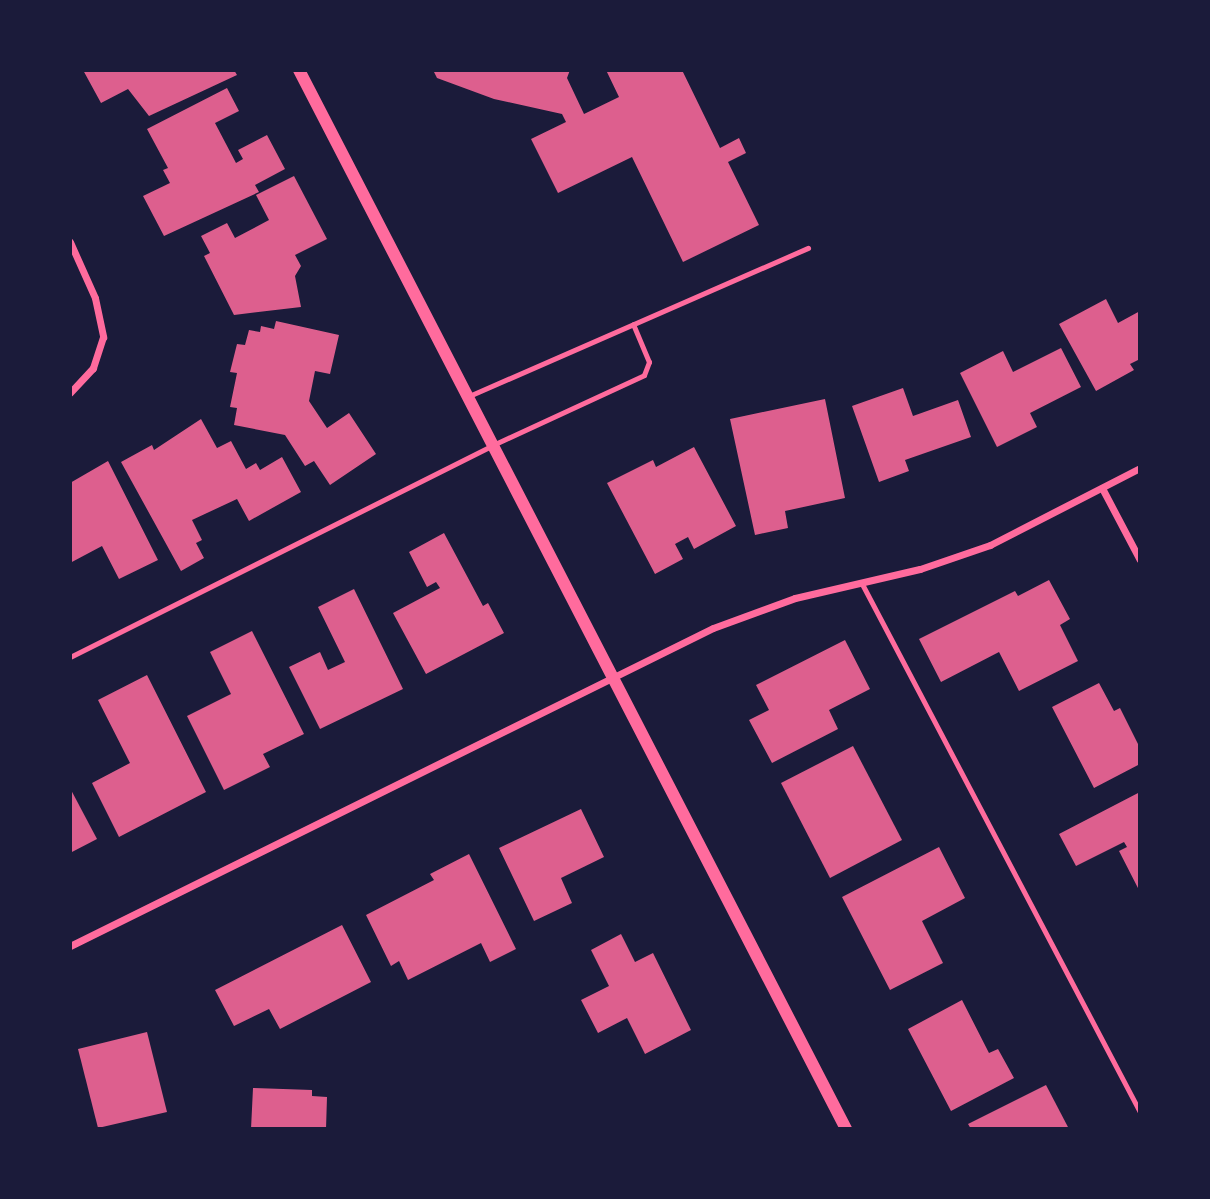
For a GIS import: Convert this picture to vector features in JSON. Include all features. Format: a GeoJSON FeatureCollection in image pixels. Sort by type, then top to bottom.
{"type":"FeatureCollection","features":[{"type":"Feature","properties":{"kind":"street"},"geometry":{"type":"LineString","coordinates":[[299,70],[495,444],[612,677],[846,1129]]}},
{"type":"Feature","properties":{"kind":"street"},"geometry":{"type":"LineString","coordinates":[[70,242],[95,298],[103,337],[93,368],[70,393]]}},
{"type":"Feature","properties":{"kind":"street"},"geometry":{"type":"LineString","coordinates":[[70,946],[713,628],[795,598],[920,569],[990,545],[1140,468]]}},
{"type":"Feature","properties":{"kind":"street"},"geometry":{"type":"LineString","coordinates":[[1102,488],[1140,560]]}},
{"type":"Feature","properties":{"kind":"lane"},"geometry":{"type":"LineString","coordinates":[[469,396],[808,247]]}},
{"type":"Feature","properties":{"kind":"lane"},"geometry":{"type":"LineString","coordinates":[[70,657],[495,444],[644,375],[649,362],[633,324]]}},
{"type":"Feature","properties":{"kind":"lane"},"geometry":{"type":"LineString","coordinates":[[861,582],[1140,1112]]}},
{"type":"Feature","properties":{"kind":"building"},"geometry":{"type":"Polygon","coordinates":[[[83,70],[234,70],[237,75],[149,116],[128,89],[101,103],[83,70]]]}},
{"type":"Feature","properties":{"kind":"building"},"geometry":{"type":"Polygon","coordinates":[[[433,70],[570,70],[567,78],[584,114],[619,97],[606,70],[682,70],[720,148],[739,138],[746,153],[728,162],[759,225],[683,262],[632,157],[558,193],[531,139],[566,122],[562,114],[494,99],[437,78],[433,70]]]}},
{"type":"Feature","properties":{"kind":"building"},"geometry":{"type":"Polygon","coordinates":[[[227,88],[239,111],[215,123],[236,163],[243,159],[238,150],[267,135],[285,169],[255,185],[259,192],[164,236],[143,196],[170,183],[163,170],[168,168],[147,129],[227,88]]]}},
{"type":"Feature","properties":{"kind":"building"},"geometry":{"type":"Polygon","coordinates":[[[294,176],[327,239],[295,255],[301,266],[295,276],[301,307],[234,315],[204,256],[210,253],[201,236],[227,223],[235,238],[269,220],[256,195],[294,176]]]}},
{"type":"Feature","properties":{"kind":"building"},"geometry":{"type":"Polygon","coordinates":[[[1106,299],[1118,323],[1140,311],[1140,359],[1130,364],[1134,370],[1096,391],[1059,324],[1106,299]]]}},
{"type":"Feature","properties":{"kind":"building"},"geometry":{"type":"Polygon","coordinates":[[[276,321],[339,335],[330,374],[315,371],[309,401],[327,428],[349,413],[376,454],[330,485],[314,461],[305,466],[285,435],[234,425],[237,408],[230,407],[237,373],[230,372],[237,344],[245,345],[249,330],[260,332],[261,326],[274,329],[276,321]]]}},
{"type":"Feature","properties":{"kind":"building"},"geometry":{"type":"Polygon","coordinates":[[[1061,348],[1081,387],[1030,413],[1037,427],[997,447],[960,373],[1003,351],[1013,372],[1061,348]]]}},
{"type":"Feature","properties":{"kind":"building"},"geometry":{"type":"Polygon","coordinates":[[[903,388],[913,416],[958,400],[971,437],[905,460],[909,471],[879,482],[852,406],[903,388]]]}},
{"type":"Feature","properties":{"kind":"building"},"geometry":{"type":"Polygon","coordinates":[[[825,399],[845,498],[785,511],[788,528],[755,535],[730,419],[825,399]]]}},
{"type":"Feature","properties":{"kind":"building"},"geometry":{"type":"Polygon","coordinates":[[[201,419],[217,448],[231,441],[246,469],[256,463],[260,470],[282,457],[301,492],[249,521],[237,499],[192,520],[202,540],[196,543],[204,558],[181,571],[121,462],[152,445],[154,450],[201,419]]]}},
{"type":"Feature","properties":{"kind":"building"},"geometry":{"type":"Polygon","coordinates":[[[694,447],[736,526],[694,549],[688,537],[675,544],[683,559],[655,574],[607,483],[653,460],[656,467],[694,447]]]}},
{"type":"Feature","properties":{"kind":"building"},"geometry":{"type":"Polygon","coordinates":[[[108,461],[158,560],[119,579],[102,546],[70,563],[70,483],[108,461]]]}},
{"type":"Feature","properties":{"kind":"building"},"geometry":{"type":"Polygon","coordinates":[[[444,533],[483,606],[488,603],[504,633],[426,674],[393,613],[440,588],[436,582],[427,587],[409,552],[444,533]]]}},
{"type":"Feature","properties":{"kind":"building"},"geometry":{"type":"Polygon","coordinates":[[[1049,580],[1070,619],[1060,625],[1078,661],[1019,691],[999,652],[941,682],[919,639],[1015,591],[1018,596],[1049,580]]]}},
{"type":"Feature","properties":{"kind":"building"},"geometry":{"type":"Polygon","coordinates":[[[354,589],[403,689],[320,729],[289,667],[320,652],[328,670],[345,662],[318,607],[354,589]]]}},
{"type":"Feature","properties":{"kind":"building"},"geometry":{"type":"Polygon","coordinates":[[[252,631],[304,734],[263,754],[270,767],[224,790],[187,716],[231,694],[210,652],[252,631]]]}},
{"type":"Feature","properties":{"kind":"building"},"geometry":{"type":"Polygon","coordinates":[[[845,640],[870,689],[829,710],[838,729],[772,763],[749,720],[769,710],[756,685],[845,640]]]}},
{"type":"Feature","properties":{"kind":"building"},"geometry":{"type":"Polygon","coordinates":[[[147,675],[206,792],[119,837],[92,783],[130,763],[98,700],[147,675]]]}},
{"type":"Feature","properties":{"kind":"building"},"geometry":{"type":"Polygon","coordinates":[[[1099,683],[1114,711],[1120,708],[1140,748],[1140,764],[1094,788],[1052,707],[1099,683]]]}},
{"type":"Feature","properties":{"kind":"building"},"geometry":{"type":"Polygon","coordinates":[[[853,746],[902,840],[830,878],[781,783],[853,746]]]}},
{"type":"Feature","properties":{"kind":"building"},"geometry":{"type":"Polygon","coordinates":[[[70,788],[97,839],[70,853],[70,788]]]}},
{"type":"Feature","properties":{"kind":"building"},"geometry":{"type":"Polygon","coordinates":[[[1140,792],[1140,892],[1119,851],[1127,847],[1124,842],[1076,866],[1059,834],[1140,792]]]}},
{"type":"Feature","properties":{"kind":"building"},"geometry":{"type":"Polygon","coordinates":[[[581,809],[604,857],[561,878],[572,903],[534,921],[499,848],[581,809]]]}},
{"type":"Feature","properties":{"kind":"building"},"geometry":{"type":"Polygon","coordinates":[[[939,847],[965,898],[922,921],[943,963],[890,990],[842,897],[939,847]]]}},
{"type":"Feature","properties":{"kind":"building"},"geometry":{"type":"Polygon","coordinates":[[[469,854],[516,949],[490,962],[481,943],[408,980],[399,961],[391,966],[366,915],[434,880],[430,874],[469,854]]]}},
{"type":"Feature","properties":{"kind":"building"},"geometry":{"type":"Polygon","coordinates":[[[342,925],[371,982],[280,1029],[269,1009],[234,1026],[215,990],[342,925]]]}},
{"type":"Feature","properties":{"kind":"building"},"geometry":{"type":"Polygon","coordinates":[[[621,934],[635,962],[653,953],[691,1030],[645,1054],[627,1018],[598,1033],[581,1000],[609,986],[591,950],[621,934]]]}},
{"type":"Feature","properties":{"kind":"building"},"geometry":{"type":"Polygon","coordinates":[[[962,1000],[989,1053],[998,1049],[1014,1078],[951,1111],[908,1029],[962,1000]]]}},
{"type":"Feature","properties":{"kind":"building"},"geometry":{"type":"Polygon","coordinates":[[[147,1032],[167,1112],[98,1128],[78,1049],[147,1032]]]}},
{"type":"Feature","properties":{"kind":"building"},"geometry":{"type":"Polygon","coordinates":[[[1046,1085],[1069,1129],[971,1129],[968,1124],[1046,1085]]]}},
{"type":"Feature","properties":{"kind":"building"},"geometry":{"type":"Polygon","coordinates":[[[253,1088],[312,1090],[312,1096],[327,1097],[326,1129],[251,1129],[253,1088]]]}}]}
